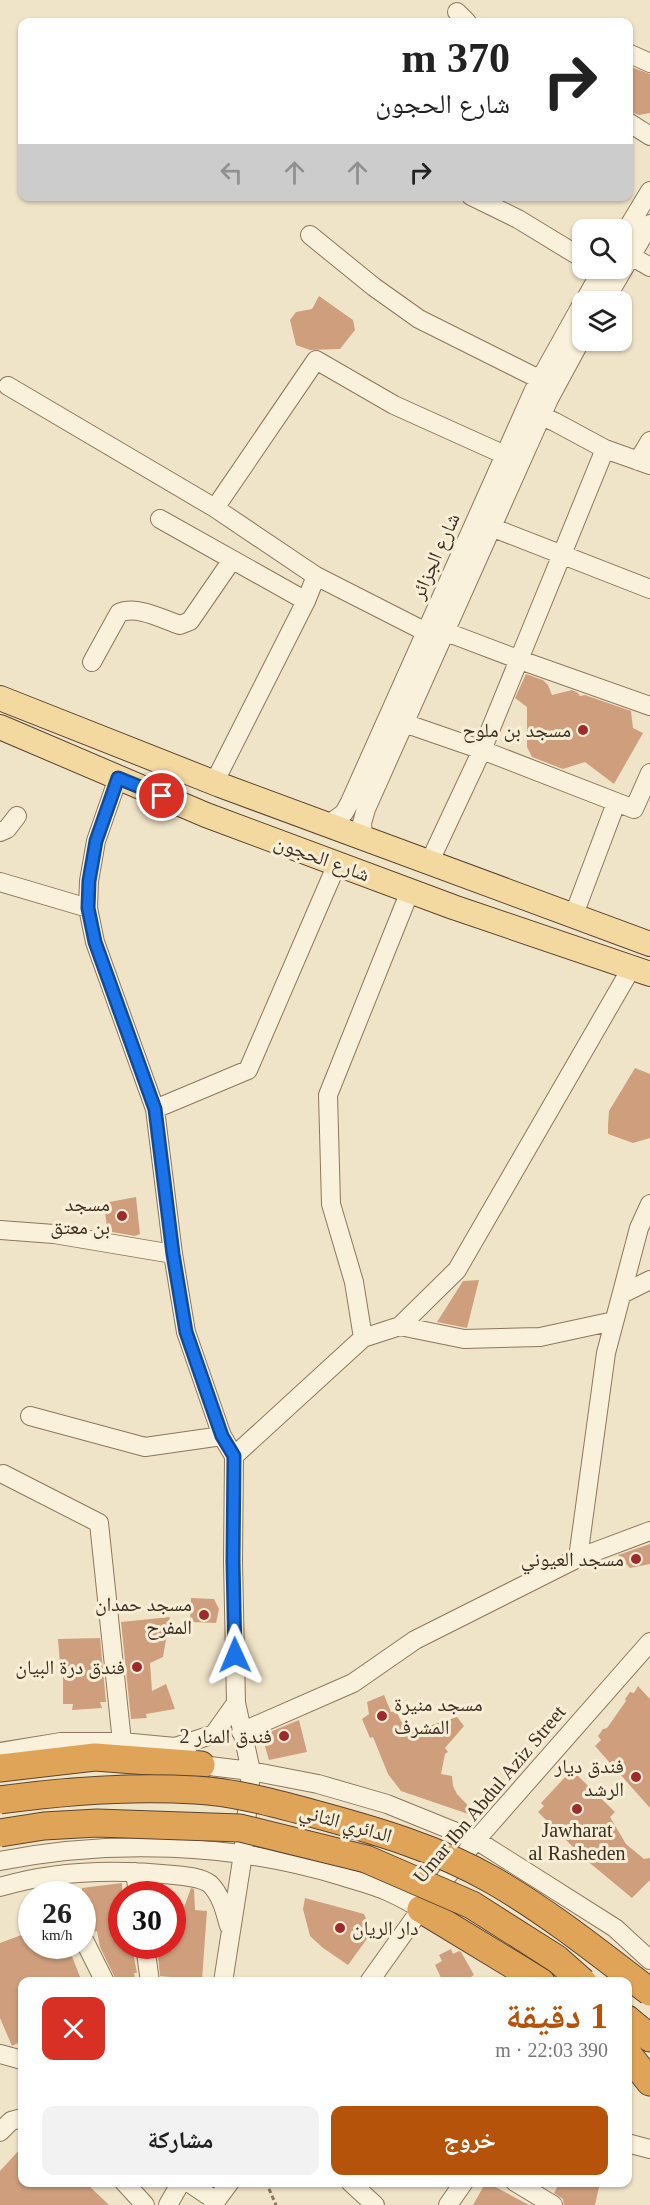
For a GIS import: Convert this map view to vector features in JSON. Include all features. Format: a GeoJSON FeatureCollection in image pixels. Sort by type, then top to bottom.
{"type":"FeatureCollection","features":[{"type":"Feature","properties":{"kind":"highway"},"geometry":{"type":"LineString","coordinates":[[0,1768],[95,1757],[201,1764]]}},
{"type":"Feature","properties":{"kind":"highway","name":"الدائري الثاني"},"geometry":{"type":"LineString","coordinates":[[0,1800],[70,1791],[197,1790],[262,1800],[378,1830],[438,1853],[494,1880],[554,1919],[630,1977]]}},
{"type":"Feature","properties":{"kind":"highway","name":"الدائري الثاني"},"geometry":{"type":"LineString","coordinates":[[0,1833],[44,1826],[97,1823],[240,1828],[366,1859],[472,1905],[557,1959],[577,1977]]}},
{"type":"Feature","properties":{"kind":"highway"},"geometry":{"type":"LineString","coordinates":[[422,1909],[533,1977]]}},
{"type":"Feature","properties":{"kind":"highway","name":"الدائري الثاني"},"geometry":{"type":"LineString","coordinates":[[632,1978],[650,1992]]}},
{"type":"Feature","properties":{"kind":"highway"},"geometry":{"type":"LineString","coordinates":[[632,2023],[650,2038]]}},
{"type":"Feature","properties":{"kind":"highway"},"geometry":{"type":"LineString","coordinates":[[632,2060],[650,2082]]}},
{"type":"Feature","properties":{"kind":"main road","name":"شارع الحجون"},"geometry":{"type":"LineString","coordinates":[[0,698],[214,783],[650,944]]}},
{"type":"Feature","properties":{"kind":"main road","name":"شارع الحجون"},"geometry":{"type":"LineString","coordinates":[[0,727],[206,815],[410,891],[641,970]]}},
{"type":"Feature","properties":{"kind":"street"},"geometry":{"type":"LineString","coordinates":[[633,54],[650,63]]}},
{"type":"Feature","properties":{"kind":"street"},"geometry":{"type":"LineString","coordinates":[[633,125],[650,136]]}},
{"type":"Feature","properties":{"kind":"street"},"geometry":{"type":"LineString","coordinates":[[630,219],[640,195]]}},
{"type":"Feature","properties":{"kind":"street"},"geometry":{"type":"LineString","coordinates":[[481,201],[518,219],[572,252]]}},
{"type":"Feature","properties":{"kind":"street"},"geometry":{"type":"LineString","coordinates":[[632,254],[650,224]]}},
{"type":"Feature","properties":{"kind":"street"},"geometry":{"type":"LineString","coordinates":[[310,235],[374,287],[419,319],[539,379]]}},
{"type":"Feature","properties":{"kind":"street"},"geometry":{"type":"LineString","coordinates":[[632,257],[650,267]]}},
{"type":"Feature","properties":{"kind":"street","name":"شارع الجزائر"},"geometry":{"type":"LineString","coordinates":[[363,837],[363,816],[404,723],[433,630],[504,455],[539,379],[572,322]]}},
{"type":"Feature","properties":{"kind":"street","name":"شارع الجزائر"},"geometry":{"type":"LineString","coordinates":[[328,824],[337,819],[347,808],[433,630],[491,527],[541,416],[575,351]]}},
{"type":"Feature","properties":{"kind":"street"},"geometry":{"type":"LineString","coordinates":[[215,508],[316,360],[394,405],[504,455]]}},
{"type":"Feature","properties":{"kind":"street"},"geometry":{"type":"LineString","coordinates":[[8,386],[215,508],[316,576],[433,630],[650,706]]}},
{"type":"Feature","properties":{"kind":"street"},"geometry":{"type":"LineString","coordinates":[[541,416],[605,449],[644,463],[650,441]]}},
{"type":"Feature","properties":{"kind":"street"},"geometry":{"type":"LineString","coordinates":[[429,864],[482,750],[605,449]]}},
{"type":"Feature","properties":{"kind":"street"},"geometry":{"type":"LineString","coordinates":[[160,519],[306,601]]}},
{"type":"Feature","properties":{"kind":"street"},"geometry":{"type":"LineString","coordinates":[[491,527],[650,589]]}},
{"type":"Feature","properties":{"kind":"street"},"geometry":{"type":"LineString","coordinates":[[92,662],[119,614],[124,611],[138,611],[180,625],[190,621],[232,560]]}},
{"type":"Feature","properties":{"kind":"street"},"geometry":{"type":"LineString","coordinates":[[214,783],[306,601],[316,576]]}},
{"type":"Feature","properties":{"kind":"street"},"geometry":{"type":"LineString","coordinates":[[404,723],[482,750],[634,809],[650,773]]}},
{"type":"Feature","properties":{"kind":"street"},"geometry":{"type":"LineString","coordinates":[[118,778],[96,841],[89,881],[88,908],[95,942],[155,1109],[173,1254],[186,1332],[222,1436],[234,1456],[233,1561],[236,1703],[251,1771],[243,1854],[224,1977]]}},
{"type":"Feature","properties":{"kind":"street"},"geometry":{"type":"LineString","coordinates":[[573,917],[616,803]]}},
{"type":"Feature","properties":{"kind":"street"},"geometry":{"type":"LineString","coordinates":[[0,832],[7,829],[17,816]]}},
{"type":"Feature","properties":{"kind":"street"},"geometry":{"type":"LineString","coordinates":[[155,1109],[248,1070],[337,864]]}},
{"type":"Feature","properties":{"kind":"street"},"geometry":{"type":"LineString","coordinates":[[0,882],[88,908]]}},
{"type":"Feature","properties":{"kind":"street"},"geometry":{"type":"LineString","coordinates":[[363,1338],[354,1282],[331,1204],[328,1095],[410,891]]}},
{"type":"Feature","properties":{"kind":"street"},"geometry":{"type":"LineString","coordinates":[[234,1456],[363,1338],[400,1326],[457,1270],[641,970]]}},
{"type":"Feature","properties":{"kind":"street"},"geometry":{"type":"LineString","coordinates":[[578,1558],[606,1353],[639,1227],[650,1204]]}},
{"type":"Feature","properties":{"kind":"street"},"geometry":{"type":"LineString","coordinates":[[0,1230],[54,1234],[173,1254]]}},
{"type":"Feature","properties":{"kind":"street"},"geometry":{"type":"LineString","coordinates":[[622,1294],[650,1280]]}},
{"type":"Feature","properties":{"kind":"street"},"geometry":{"type":"LineString","coordinates":[[400,1326],[464,1340],[540,1337],[614,1321]]}},
{"type":"Feature","properties":{"kind":"street"},"geometry":{"type":"LineString","coordinates":[[30,1416],[145,1447],[222,1436]]}},
{"type":"Feature","properties":{"kind":"street"},"geometry":{"type":"LineString","coordinates":[[3,1474],[99,1523],[122,1742]]}},
{"type":"Feature","properties":{"kind":"street"},"geometry":{"type":"LineString","coordinates":[[241,1732],[353,1683],[415,1640],[578,1558],[650,1532]]}},
{"type":"Feature","properties":{"kind":"street","name":"Umar Ibn Abdul Aziz Street"},"geometry":{"type":"LineString","coordinates":[[373,1977],[476,1840],[650,1642]]}},
{"type":"Feature","properties":{"kind":"street"},"geometry":{"type":"LineString","coordinates":[[0,1752],[61,1742],[122,1742],[176,1747],[214,1734],[236,1703]]}},
{"type":"Feature","properties":{"kind":"street"},"geometry":{"type":"LineString","coordinates":[[176,1747],[201,1764],[318,1784],[387,1804],[476,1840],[615,1928],[650,1960]]}},
{"type":"Feature","properties":{"kind":"street"},"geometry":{"type":"LineString","coordinates":[[0,1861],[98,1849],[165,1848],[243,1854],[326,1872],[387,1891],[422,1909]]}},
{"type":"Feature","properties":{"kind":"street"},"geometry":{"type":"LineString","coordinates":[[0,1887],[56,1876],[113,1870],[192,1877],[209,1884],[223,1903],[230,1929]]}},
{"type":"Feature","properties":{"kind":"street"},"geometry":{"type":"LineString","coordinates":[[135,1872],[136,1881]]}},
{"type":"Feature","properties":{"kind":"street"},"geometry":{"type":"LineString","coordinates":[[56,1876],[58,1881]]}},
{"type":"Feature","properties":{"kind":"street"},"geometry":{"type":"LineString","coordinates":[[94,1959],[102,1977]]}},
{"type":"Feature","properties":{"kind":"street"},"geometry":{"type":"LineString","coordinates":[[147,1959],[149,1977]]}},
{"type":"Feature","properties":{"kind":"street"},"geometry":{"type":"LineString","coordinates":[[0,2054],[18,2059]]}},
{"type":"Feature","properties":{"kind":"street"},"geometry":{"type":"LineString","coordinates":[[632,2145],[650,2150]]}},
{"type":"Feature","properties":{"kind":"street"},"geometry":{"type":"LineString","coordinates":[[129,2187],[145,2205]]}},
{"type":"Feature","properties":{"kind":"street"},"geometry":{"type":"LineString","coordinates":[[168,2205],[178,2187]]}},
{"type":"Feature","properties":{"kind":"street"},"geometry":{"type":"LineString","coordinates":[[194,2187],[214,2203],[226,2187]]}},
{"type":"Feature","properties":{"kind":"street"},"geometry":{"type":"LineString","coordinates":[[355,2187],[375,2205]]}},
{"type":"Feature","properties":{"kind":"street"},"geometry":{"type":"LineString","coordinates":[[448,2205],[461,2187]]}},
{"type":"Feature","properties":{"kind":"street"},"geometry":{"type":"LineString","coordinates":[[523,2187],[553,2205]]}},
{"type":"Feature","properties":{"kind":"path"},"geometry":{"type":"LineString","coordinates":[[268,2187],[276,2205]]}},
{"type":"Feature","properties":{"kind":"building"},"geometry":{"type":"Polygon","coordinates":[[[633,68],[650,74],[650,113],[639,115],[633,113],[633,68]]]}},
{"type":"Feature","properties":{"kind":"building"},"geometry":{"type":"Polygon","coordinates":[[[319,296],[353,320],[355,330],[340,349],[310,350],[296,345],[290,320],[296,312],[312,309],[319,296]]]}},
{"type":"Feature","properties":{"kind":"building","name":"مسجد بن ملوح"},"geometry":{"type":"Polygon","coordinates":[[[526,674],[543,680],[552,695],[572,690],[580,696],[585,695],[631,711],[633,728],[643,733],[614,784],[585,762],[563,769],[532,757],[527,747],[527,707],[515,698],[526,674]]]}},
{"type":"Feature","properties":{"kind":"building"},"geometry":{"type":"Polygon","coordinates":[[[635,1068],[650,1074],[650,1138],[633,1143],[608,1134],[608,1125],[609,1111],[635,1068]]]}},
{"type":"Feature","properties":{"kind":"building","name":"مسجد بن معتق"},"geometry":{"type":"Polygon","coordinates":[[[136,1197],[140,1234],[135,1236],[112,1232],[107,1228],[104,1203],[136,1197]]]}},
{"type":"Feature","properties":{"kind":"building"},"geometry":{"type":"Polygon","coordinates":[[[479,1280],[467,1328],[437,1322],[463,1281],[479,1280]]]}},
{"type":"Feature","properties":{"kind":"building","name":"مسجد العيوني"},"geometry":{"type":"Polygon","coordinates":[[[650,1544],[650,1564],[630,1568],[618,1555],[650,1544]]]}},
{"type":"Feature","properties":{"kind":"building","name":"مسجد حمدان المفرح"},"geometry":{"type":"Polygon","coordinates":[[[191,1598],[214,1599],[219,1609],[216,1623],[190,1622],[191,1598]]]}},
{"type":"Feature","properties":{"kind":"building","name":"فندق درة البيان"},"geometry":{"type":"Polygon","coordinates":[[[170,1617],[163,1657],[150,1663],[152,1691],[166,1684],[175,1709],[146,1714],[147,1718],[131,1719],[121,1622],[170,1617]]]}},
{"type":"Feature","properties":{"kind":"building"},"geometry":{"type":"Polygon","coordinates":[[[100,1638],[106,1702],[100,1702],[102,1708],[72,1710],[73,1704],[63,1704],[63,1664],[60,1664],[58,1639],[100,1638]]]}},
{"type":"Feature","properties":{"kind":"building","name":"فندق ديار الرشد"},"geometry":{"type":"Polygon","coordinates":[[[638,1686],[650,1699],[650,1808],[595,1746],[601,1740],[598,1736],[603,1729],[607,1728],[630,1692],[634,1693],[638,1686]]]}},
{"type":"Feature","properties":{"kind":"building"},"geometry":{"type":"Polygon","coordinates":[[[384,1695],[391,1712],[396,1711],[407,1733],[457,1717],[464,1726],[445,1748],[448,1752],[445,1754],[441,1774],[452,1776],[457,1794],[480,1818],[401,1791],[388,1774],[373,1737],[370,1738],[362,1719],[369,1714],[367,1702],[384,1695]]]}},
{"type":"Feature","properties":{"kind":"building","name":"فندق المنار 2"},"geometry":{"type":"Polygon","coordinates":[[[299,1720],[307,1752],[269,1760],[264,1743],[267,1742],[265,1734],[299,1720]]]}},
{"type":"Feature","properties":{"kind":"building"},"geometry":{"type":"Polygon","coordinates":[[[574,1772],[615,1812],[610,1817],[626,1844],[644,1859],[650,1858],[650,1880],[632,1898],[585,1859],[538,1812],[544,1806],[541,1803],[567,1775],[569,1777],[574,1772]]]}},
{"type":"Feature","properties":{"kind":"building"},"geometry":{"type":"Polygon","coordinates":[[[108,1885],[108,1959],[134,1959],[137,1973],[134,1973],[135,1977],[115,1977],[100,1947],[97,1931],[96,1886],[108,1885]]]}},
{"type":"Feature","properties":{"kind":"building"},"geometry":{"type":"Polygon","coordinates":[[[191,1888],[194,1889],[195,1910],[207,1911],[202,1977],[160,1976],[158,1959],[186,1959],[186,1902],[191,1888]]]}},
{"type":"Feature","properties":{"kind":"building","name":"دار الريان"},"geometry":{"type":"Polygon","coordinates":[[[305,1898],[364,1914],[372,1932],[348,1965],[310,1936],[303,1909],[305,1898]]]}},
{"type":"Feature","properties":{"kind":"building"},"geometry":{"type":"Polygon","coordinates":[[[18,1936],[18,1959],[73,1959],[80,1977],[18,1977],[18,2043],[12,2046],[0,2018],[0,1943],[18,1936]]]}},
{"type":"Feature","properties":{"kind":"building"},"geometry":{"type":"Polygon","coordinates":[[[451,1949],[453,1954],[461,1952],[474,1975],[441,1977],[435,1965],[442,1961],[439,1955],[451,1949]]]}},
{"type":"Feature","properties":{"kind":"building"},"geometry":{"type":"Polygon","coordinates":[[[18,2151],[18,2187],[90,2187],[109,2205],[0,2205],[0,2171],[18,2151]]]}},
{"type":"Feature","properties":{"kind":"building"},"geometry":{"type":"Polygon","coordinates":[[[483,2187],[495,2187],[529,2205],[473,2205],[483,2187]]]}},
{"type":"Feature","properties":{"kind":"building"},"geometry":{"type":"Polygon","coordinates":[[[557,2187],[599,2187],[595,2205],[564,2205],[563,2199],[554,2193],[557,2187]]]}},
{"type":"Feature","properties":{"kind":"place","name":"مسجد بن ملوح"},"geometry":{"type":"Point","coordinates":[583,730]}},
{"type":"Feature","properties":{"kind":"place","name":"مسجد بن معتق"},"geometry":{"type":"Point","coordinates":[122,1216]}},
{"type":"Feature","properties":{"kind":"place","name":"مسجد العيوني"},"geometry":{"type":"Point","coordinates":[636,1559]}},
{"type":"Feature","properties":{"kind":"place","name":"مسجد حمدان المفرح"},"geometry":{"type":"Point","coordinates":[204,1615]}},
{"type":"Feature","properties":{"kind":"place","name":"فندق درة البيان"},"geometry":{"type":"Point","coordinates":[137,1667]}},
{"type":"Feature","properties":{"kind":"place","name":"مسجد منيرة المشرف"},"geometry":{"type":"Point","coordinates":[382,1716]}},
{"type":"Feature","properties":{"kind":"place","name":"فندق المنار 2"},"geometry":{"type":"Point","coordinates":[284,1736]}},
{"type":"Feature","properties":{"kind":"place","name":"فندق ديار الرشد"},"geometry":{"type":"Point","coordinates":[636,1777]}},
{"type":"Feature","properties":{"kind":"place","name":"Jawharat al Rasheden"},"geometry":{"type":"Point","coordinates":[577,1809]}},
{"type":"Feature","properties":{"kind":"place","name":"دار الريان"},"geometry":{"type":"Point","coordinates":[340,1928]}},
{"type":"Feature","properties":{"kind":"route"},"geometry":{"type":"LineString","coordinates":[[162,796],[118,778],[96,841],[89,881],[88,908],[95,942],[155,1109],[173,1254],[186,1332],[222,1436],[234,1456],[235,1655]]}}]}
